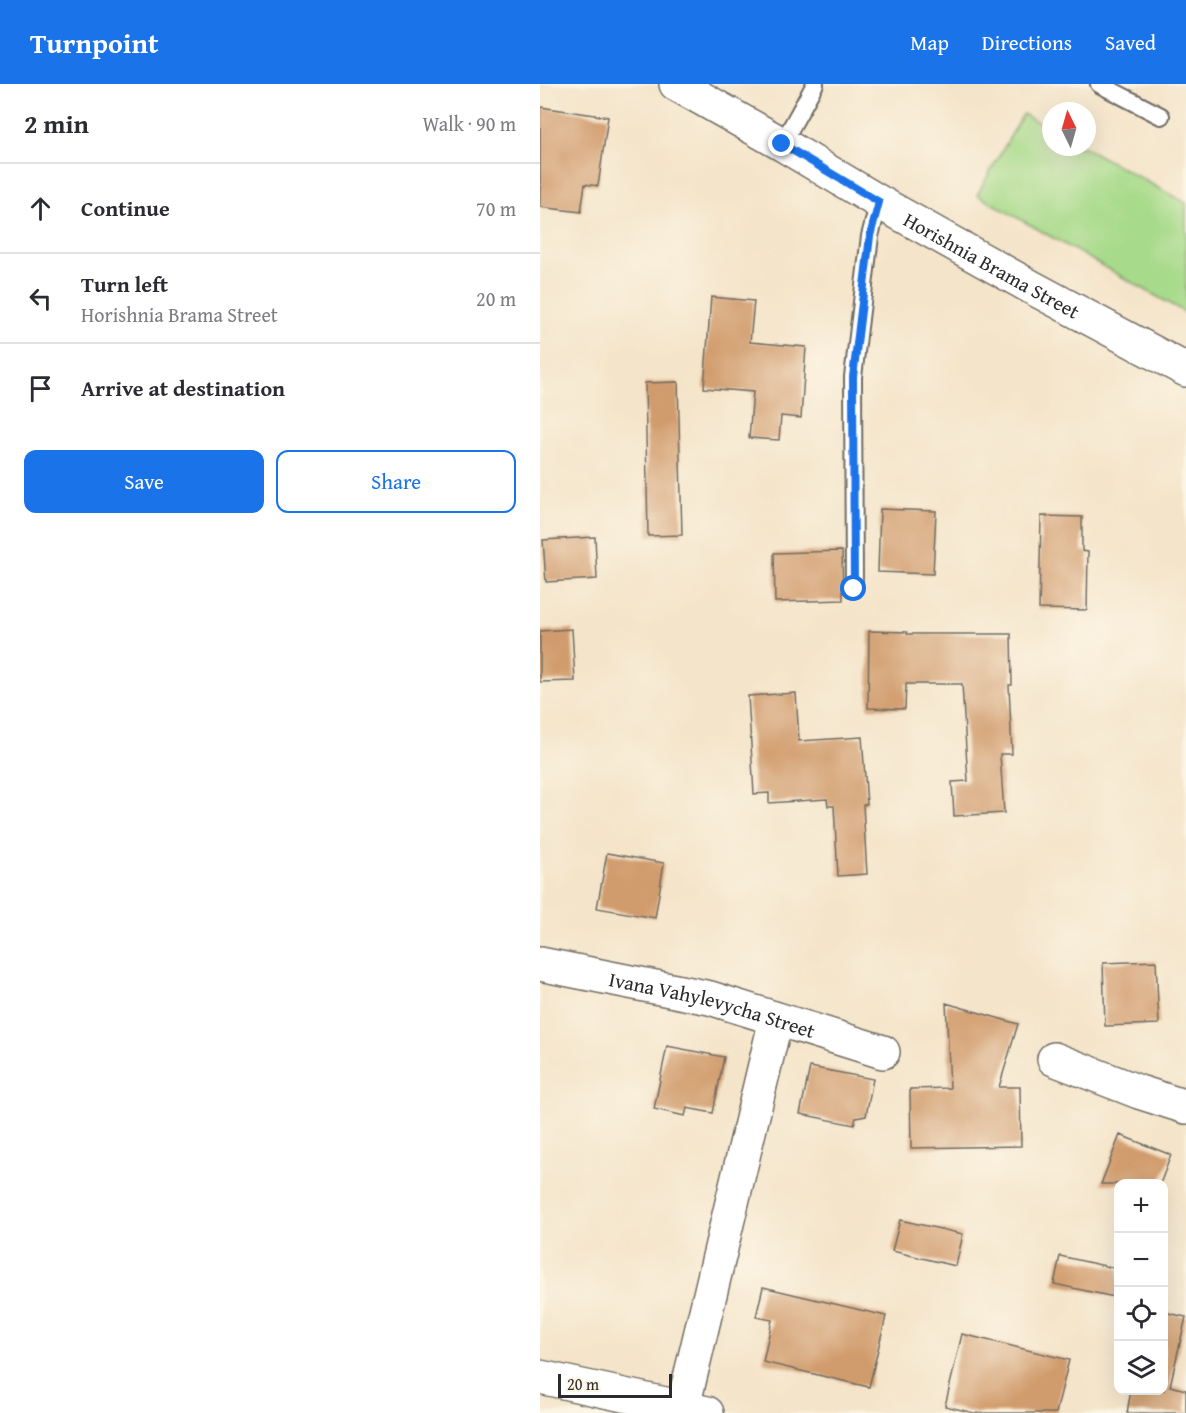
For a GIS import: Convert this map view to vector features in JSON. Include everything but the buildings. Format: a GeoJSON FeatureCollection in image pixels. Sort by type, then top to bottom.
{"type":"FeatureCollection","features":[{"type":"Feature","properties":{"kind":"street","name":"Horishnia Brama Street"},"geometry":{"type":"LineString","coordinates":[[676,84],[879,202],[1186,370]]}},
{"type":"Feature","properties":{"kind":"street","name":"Ivana Vahylevycha Street"},"geometry":{"type":"LineString","coordinates":[[540,964],[710,998],[883,1052]]}},
{"type":"Feature","properties":{"kind":"street"},"geometry":{"type":"LineString","coordinates":[[540,1377],[680,1409],[776,1019]]}},
{"type":"Feature","properties":{"kind":"street"},"geometry":{"type":"LineString","coordinates":[[1054,1059],[1138,1092],[1186,1107]]}},
{"type":"Feature","properties":{"kind":"lane"},"geometry":{"type":"LineString","coordinates":[[782,144],[814,84]]}},
{"type":"Feature","properties":{"kind":"lane"},"geometry":{"type":"LineString","coordinates":[[1099,84],[1161,116]]}},
{"type":"Feature","properties":{"kind":"lane"},"geometry":{"type":"LineString","coordinates":[[854,589],[853,377],[870,236],[879,202]]}},
{"type":"Feature","properties":{"kind":"green space"},"geometry":{"type":"Polygon","coordinates":[[[1023,114],[1042,124],[1042,156],[1096,156],[1096,154],[1186,203],[1186,313],[977,195],[1023,114]]]}},
{"type":"Feature","properties":{"kind":"route"},"geometry":{"type":"LineString","coordinates":[[782,144],[879,202],[870,236],[853,377],[854,589]]}}]}
